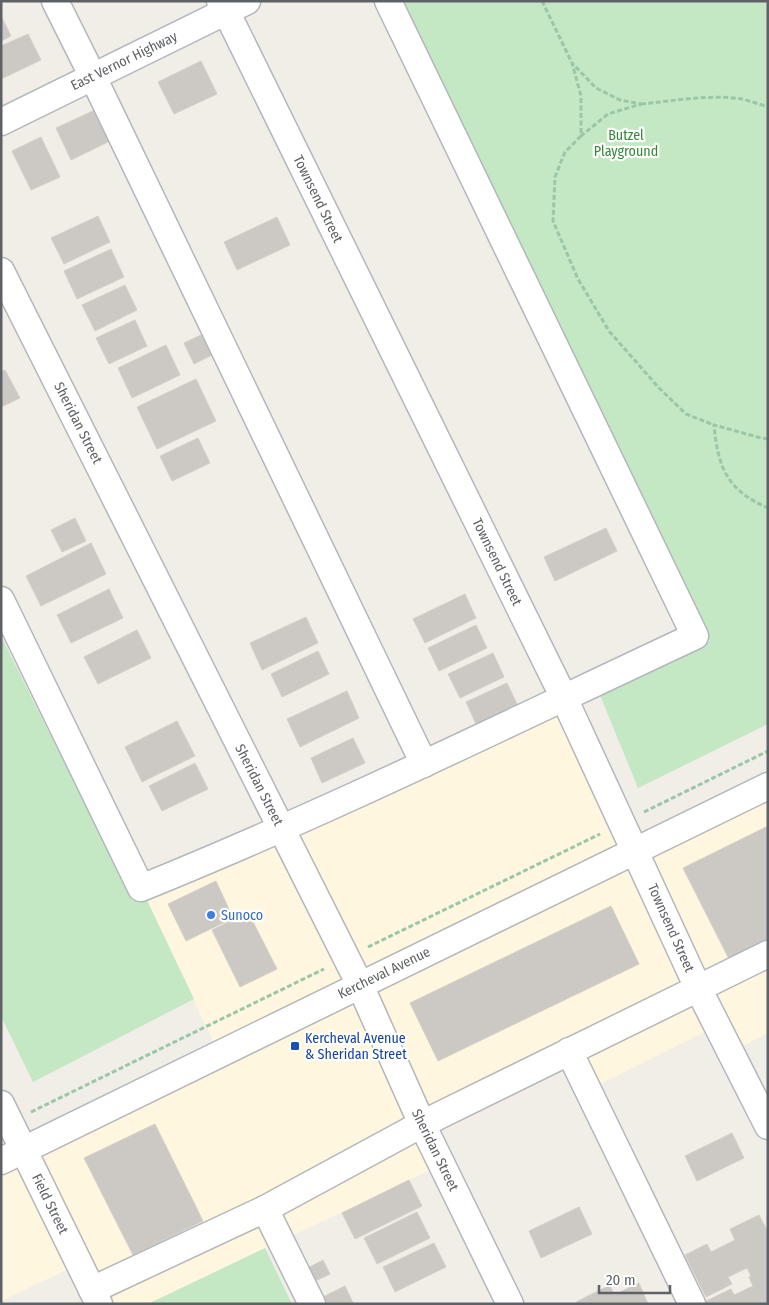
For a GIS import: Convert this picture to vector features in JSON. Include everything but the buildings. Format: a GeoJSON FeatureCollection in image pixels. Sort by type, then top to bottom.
{"type":"FeatureCollection","features":[{"type":"Feature","properties":{"kind":"street"},"geometry":{"type":"LineString","coordinates":[[55,1],[424,764]]}},
{"type":"Feature","properties":{"kind":"street"},"geometry":{"type":"LineString","coordinates":[[1,600],[142,888],[236,850],[695,636],[388,1]]}},
{"type":"Feature","properties":{"kind":"street","name":"East Vernor Highway"},"geometry":{"type":"LineString","coordinates":[[1,122],[93,77],[231,5]]}},
{"type":"Feature","properties":{"kind":"street","name":"Townsend Street"},"geometry":{"type":"LineString","coordinates":[[231,5],[564,698],[698,988],[768,1126]]}},
{"type":"Feature","properties":{"kind":"street","name":"Sheridan Street"},"geometry":{"type":"LineString","coordinates":[[1,270],[360,985],[422,1124],[510,1304]]}},
{"type":"Feature","properties":{"kind":"street","name":"Kercheval Avenue"},"geometry":{"type":"LineString","coordinates":[[12,1155],[768,786]]}},
{"type":"Feature","properties":{"kind":"street"},"geometry":{"type":"LineString","coordinates":[[96,1297],[422,1124],[768,954]]}},
{"type":"Feature","properties":{"kind":"street"},"geometry":{"type":"LineString","coordinates":[[570,1052],[692,1304]]}},
{"type":"Feature","properties":{"kind":"street","name":"Field Street"},"geometry":{"type":"LineString","coordinates":[[6,1113],[12,1155],[96,1297]]}},
{"type":"Feature","properties":{"kind":"street"},"geometry":{"type":"LineString","coordinates":[[265,1209],[312,1304]]}},
{"type":"Feature","properties":{"kind":"path"},"geometry":{"type":"LineString","coordinates":[[542,1],[572,63],[581,96],[581,136]]}},
{"type":"Feature","properties":{"kind":"path"},"geometry":{"type":"LineString","coordinates":[[572,63],[596,88],[620,100],[641,104]]}},
{"type":"Feature","properties":{"kind":"path"},"geometry":{"type":"LineString","coordinates":[[768,107],[742,99],[690,99],[641,104],[608,114],[564,152],[555,176],[553,221],[578,279],[609,331],[659,388],[686,414],[714,426],[768,439]]}},
{"type":"Feature","properties":{"kind":"path"},"geometry":{"type":"LineString","coordinates":[[714,426],[716,450],[728,480],[753,502],[768,508]]}},
{"type":"Feature","properties":{"kind":"path"},"geometry":{"type":"LineString","coordinates":[[6,1113],[346,958],[768,751]]}},
{"type":"Feature","properties":{"kind":"shaded area"},"geometry":{"type":"Polygon","coordinates":[[[564,698],[636,851],[768,786],[768,1033],[730,1052],[717,1026],[588,1090],[570,1052],[422,1124],[441,1165],[148,1304],[99,1304],[79,1264],[1,1301],[1,1161],[219,1054],[144,894],[564,698]]]}},
{"type":"Feature","properties":{"kind":"green space","name":"Butzel Playground"},"geometry":{"type":"Polygon","coordinates":[[[399,1],[768,1],[768,724],[638,788],[600,695],[710,641],[399,1]]]}},
{"type":"Feature","properties":{"kind":"green space"},"geometry":{"type":"Polygon","coordinates":[[[1,636],[133,901],[144,894],[194,999],[33,1082],[1,1016],[1,636]]]}},
{"type":"Feature","properties":{"kind":"green space"},"geometry":{"type":"Polygon","coordinates":[[[265,1248],[292,1304],[148,1304],[265,1248]]]}},
{"type":"Feature","properties":{"kind":"place","name":"Sunoco"},"geometry":{"type":"Point","coordinates":[211,915]}},
{"type":"Feature","properties":{"kind":"place","name":"Kercheval Avenue & Sheridan Street"},"geometry":{"type":"Point","coordinates":[295,1046]}}]}
